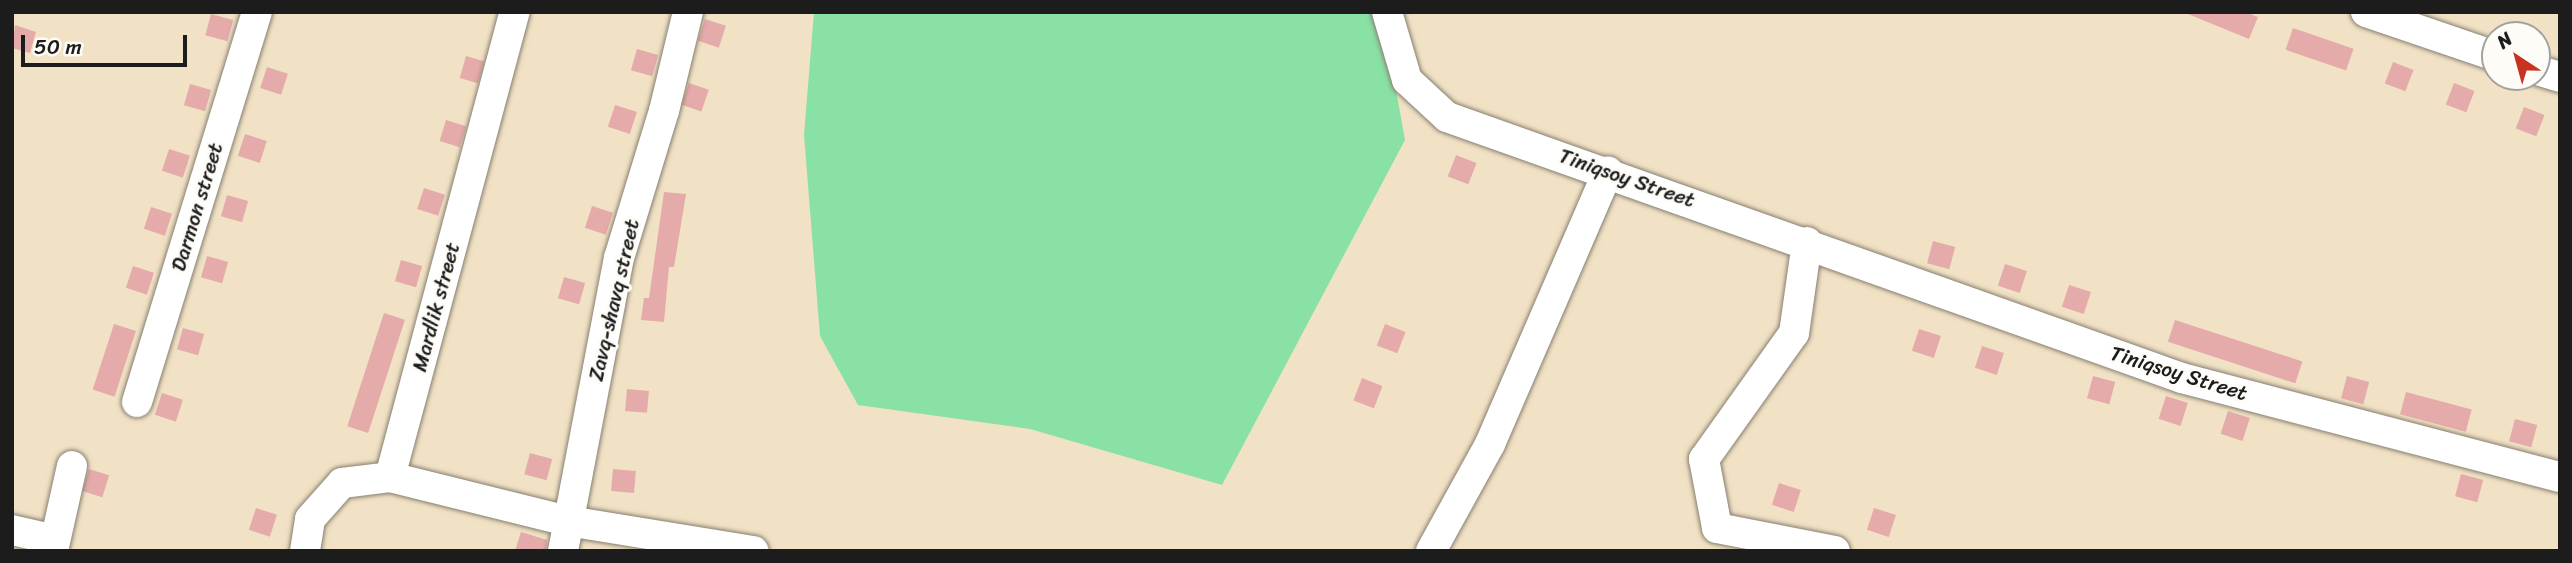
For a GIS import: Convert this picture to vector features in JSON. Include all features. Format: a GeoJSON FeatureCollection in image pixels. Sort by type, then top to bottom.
{"type":"FeatureCollection","features":[{"type":"Feature","properties":{"kind":"street","name":"Darmon street"},"geometry":{"type":"LineString","coordinates":[[137,402],[257,12]]}},
{"type":"Feature","properties":{"kind":"street","name":"Mardlik street"},"geometry":{"type":"LineString","coordinates":[[390,477],[515,12]]}},
{"type":"Feature","properties":{"kind":"street","name":"Zavq-shavq street"},"geometry":{"type":"LineString","coordinates":[[563,551],[619,258],[664,111],[688,12]]}},
{"type":"Feature","properties":{"kind":"street","name":"Tiniqsoy Street"},"geometry":{"type":"LineString","coordinates":[[1387,12],[1407,80],[1447,117],[1608,171],[2182,377],[2560,477]]}},
{"type":"Feature","properties":{"kind":"street"},"geometry":{"type":"LineString","coordinates":[[2366,12],[2481,51]]}},
{"type":"Feature","properties":{"kind":"street"},"geometry":{"type":"LineString","coordinates":[[1431,551],[1490,444],[1608,171]]}},
{"type":"Feature","properties":{"kind":"street"},"geometry":{"type":"LineString","coordinates":[[1807,242],[1794,332],[1704,459],[1717,528],[1835,551]]}},
{"type":"Feature","properties":{"kind":"street"},"geometry":{"type":"LineString","coordinates":[[12,530],[54,546],[72,466]]}},
{"type":"Feature","properties":{"kind":"street"},"geometry":{"type":"LineString","coordinates":[[305,551],[310,519],[342,483],[390,477],[568,521],[754,551]]}},
{"type":"Feature","properties":{"kind":"green space"},"geometry":{"type":"Polygon","coordinates":[[[814,12],[1382,12],[1405,140],[1222,485],[1030,429],[858,405],[820,336],[804,135],[814,12]]]}},
{"type":"Feature","properties":{"kind":"building"},"geometry":{"type":"Polygon","coordinates":[[[2183,12],[2245,12],[2258,17],[2249,39],[2183,12]]]}},
{"type":"Feature","properties":{"kind":"building"},"geometry":{"type":"Polygon","coordinates":[[[211,14],[233,20],[228,41],[205,35],[211,14]]]}},
{"type":"Feature","properties":{"kind":"building"},"geometry":{"type":"Polygon","coordinates":[[[705,19],[726,26],[719,48],[698,41],[705,19]]]}},
{"type":"Feature","properties":{"kind":"building"},"geometry":{"type":"Polygon","coordinates":[[[15,25],[36,32],[30,53],[12,48],[15,25]]]}},
{"type":"Feature","properties":{"kind":"building"},"geometry":{"type":"Polygon","coordinates":[[[2293,28],[2354,49],[2346,71],[2286,50],[2293,28]]]}},
{"type":"Feature","properties":{"kind":"building"},"geometry":{"type":"Polygon","coordinates":[[[637,49],[658,55],[652,76],[631,70],[637,49]]]}},
{"type":"Feature","properties":{"kind":"building"},"geometry":{"type":"Polygon","coordinates":[[[466,56],[484,61],[478,83],[460,78],[466,56]]]}},
{"type":"Feature","properties":{"kind":"building"},"geometry":{"type":"Polygon","coordinates":[[[2393,62],[2414,70],[2405,91],[2385,83],[2393,62]]]}},
{"type":"Feature","properties":{"kind":"building"},"geometry":{"type":"Polygon","coordinates":[[[267,67],[288,74],[281,95],[260,88],[267,67]]]}},
{"type":"Feature","properties":{"kind":"building"},"geometry":{"type":"Polygon","coordinates":[[[689,83],[709,90],[701,112],[682,105],[689,83]]]}},
{"type":"Feature","properties":{"kind":"building"},"geometry":{"type":"Polygon","coordinates":[[[2454,83],[2475,91],[2466,112],[2446,104],[2454,83]]]}},
{"type":"Feature","properties":{"kind":"building"},"geometry":{"type":"Polygon","coordinates":[[[190,84],[211,90],[205,111],[184,105],[190,84]]]}},
{"type":"Feature","properties":{"kind":"building"},"geometry":{"type":"Polygon","coordinates":[[[615,105],[637,112],[630,134],[608,127],[615,105]]]}},
{"type":"Feature","properties":{"kind":"building"},"geometry":{"type":"Polygon","coordinates":[[[2524,107],[2545,115],[2536,136],[2516,128],[2524,107]]]}},
{"type":"Feature","properties":{"kind":"building"},"geometry":{"type":"Polygon","coordinates":[[[446,120],[466,126],[460,147],[440,141],[446,120]]]}},
{"type":"Feature","properties":{"kind":"building"},"geometry":{"type":"Polygon","coordinates":[[[245,134],[267,141],[260,163],[238,156],[245,134]]]}},
{"type":"Feature","properties":{"kind":"building"},"geometry":{"type":"Polygon","coordinates":[[[169,149],[190,156],[183,178],[162,171],[169,149]]]}},
{"type":"Feature","properties":{"kind":"building"},"geometry":{"type":"Polygon","coordinates":[[[1456,155],[1477,163],[1468,184],[1448,176],[1456,155]]]}},
{"type":"Feature","properties":{"kind":"building"},"geometry":{"type":"Polygon","coordinates":[[[424,188],[445,195],[438,216],[417,209],[424,188]]]}},
{"type":"Feature","properties":{"kind":"building"},"geometry":{"type":"Polygon","coordinates":[[[664,192],[686,194],[674,267],[669,267],[664,322],[641,320],[644,298],[649,298],[664,192]]]}},
{"type":"Feature","properties":{"kind":"building"},"geometry":{"type":"Polygon","coordinates":[[[227,195],[248,201],[242,222],[221,216],[227,195]]]}},
{"type":"Feature","properties":{"kind":"building"},"geometry":{"type":"Polygon","coordinates":[[[592,206],[613,213],[606,235],[585,228],[592,206]]]}},
{"type":"Feature","properties":{"kind":"building"},"geometry":{"type":"Polygon","coordinates":[[[151,207],[172,214],[165,236],[144,229],[151,207]]]}},
{"type":"Feature","properties":{"kind":"building"},"geometry":{"type":"Polygon","coordinates":[[[1933,241],[1955,247],[1949,269],[1927,263],[1933,241]]]}},
{"type":"Feature","properties":{"kind":"building"},"geometry":{"type":"Polygon","coordinates":[[[207,256],[228,262],[222,283],[201,277],[207,256]]]}},
{"type":"Feature","properties":{"kind":"building"},"geometry":{"type":"Polygon","coordinates":[[[401,260],[422,266],[416,287],[395,281],[401,260]]]}},
{"type":"Feature","properties":{"kind":"building"},"geometry":{"type":"Polygon","coordinates":[[[2005,264],[2027,271],[2020,293],[1998,286],[2005,264]]]}},
{"type":"Feature","properties":{"kind":"building"},"geometry":{"type":"Polygon","coordinates":[[[133,266],[154,273],[147,295],[126,288],[133,266]]]}},
{"type":"Feature","properties":{"kind":"building"},"geometry":{"type":"Polygon","coordinates":[[[564,277],[585,283],[579,304],[558,298],[564,277]]]}},
{"type":"Feature","properties":{"kind":"building"},"geometry":{"type":"Polygon","coordinates":[[[2069,285],[2091,292],[2084,314],[2062,307],[2069,285]]]}},
{"type":"Feature","properties":{"kind":"building"},"geometry":{"type":"Polygon","coordinates":[[[384,313],[405,320],[368,433],[347,426],[384,313]]]}},
{"type":"Feature","properties":{"kind":"building"},"geometry":{"type":"Polygon","coordinates":[[[2175,320],[2302,361],[2295,383],[2168,342],[2175,320]]]}},
{"type":"Feature","properties":{"kind":"building"},"geometry":{"type":"Polygon","coordinates":[[[114,324],[136,331],[115,397],[93,390],[114,324]]]}},
{"type":"Feature","properties":{"kind":"building"},"geometry":{"type":"Polygon","coordinates":[[[1385,324],[1406,332],[1397,353],[1377,345],[1385,324]]]}},
{"type":"Feature","properties":{"kind":"building"},"geometry":{"type":"Polygon","coordinates":[[[183,328],[204,334],[198,355],[177,349],[183,328]]]}},
{"type":"Feature","properties":{"kind":"building"},"geometry":{"type":"Polygon","coordinates":[[[1919,329],[1941,336],[1934,358],[1912,351],[1919,329]]]}},
{"type":"Feature","properties":{"kind":"building"},"geometry":{"type":"Polygon","coordinates":[[[1982,346],[2004,353],[1997,375],[1975,368],[1982,346]]]}},
{"type":"Feature","properties":{"kind":"building"},"geometry":{"type":"Polygon","coordinates":[[[2093,376],[2115,382],[2109,404],[2087,398],[2093,376]]]}},
{"type":"Feature","properties":{"kind":"building"},"geometry":{"type":"Polygon","coordinates":[[[2347,376],[2369,382],[2363,404],[2341,398],[2347,376]]]}},
{"type":"Feature","properties":{"kind":"building"},"geometry":{"type":"Polygon","coordinates":[[[1362,378],[1383,386],[1374,408],[1353,400],[1362,378]]]}},
{"type":"Feature","properties":{"kind":"building"},"geometry":{"type":"Polygon","coordinates":[[[627,389],[649,391],[647,413],[625,411],[627,389]]]}},
{"type":"Feature","properties":{"kind":"building"},"geometry":{"type":"Polygon","coordinates":[[[2406,392],[2472,410],[2466,432],[2400,414],[2406,392]]]}},
{"type":"Feature","properties":{"kind":"building"},"geometry":{"type":"Polygon","coordinates":[[[162,393],[183,400],[176,422],[155,415],[162,393]]]}},
{"type":"Feature","properties":{"kind":"building"},"geometry":{"type":"Polygon","coordinates":[[[2166,396],[2188,403],[2180,426],[2159,419],[2166,396]]]}},
{"type":"Feature","properties":{"kind":"building"},"geometry":{"type":"Polygon","coordinates":[[[2228,411],[2250,418],[2242,441],[2221,434],[2228,411]]]}},
{"type":"Feature","properties":{"kind":"building"},"geometry":{"type":"Polygon","coordinates":[[[2515,419],[2537,425],[2531,447],[2509,441],[2515,419]]]}},
{"type":"Feature","properties":{"kind":"building"},"geometry":{"type":"Polygon","coordinates":[[[530,453],[552,459],[547,480],[524,474],[530,453]]]}},
{"type":"Feature","properties":{"kind":"building"},"geometry":{"type":"Polygon","coordinates":[[[89,469],[109,475],[102,497],[82,491],[89,469]]]}},
{"type":"Feature","properties":{"kind":"building"},"geometry":{"type":"Polygon","coordinates":[[[613,469],[636,471],[634,493],[611,491],[613,469]]]}},
{"type":"Feature","properties":{"kind":"building"},"geometry":{"type":"Polygon","coordinates":[[[2461,474],[2483,480],[2477,502],[2455,496],[2461,474]]]}},
{"type":"Feature","properties":{"kind":"building"},"geometry":{"type":"Polygon","coordinates":[[[1779,483],[1801,490],[1794,512],[1772,505],[1779,483]]]}},
{"type":"Feature","properties":{"kind":"building"},"geometry":{"type":"Polygon","coordinates":[[[256,508],[277,515],[270,537],[249,530],[256,508]]]}},
{"type":"Feature","properties":{"kind":"building"},"geometry":{"type":"Polygon","coordinates":[[[1874,508],[1896,515],[1889,537],[1867,530],[1874,508]]]}},
{"type":"Feature","properties":{"kind":"building"},"geometry":{"type":"Polygon","coordinates":[[[521,532],[547,540],[546,551],[515,551],[521,532]]]}}]}
